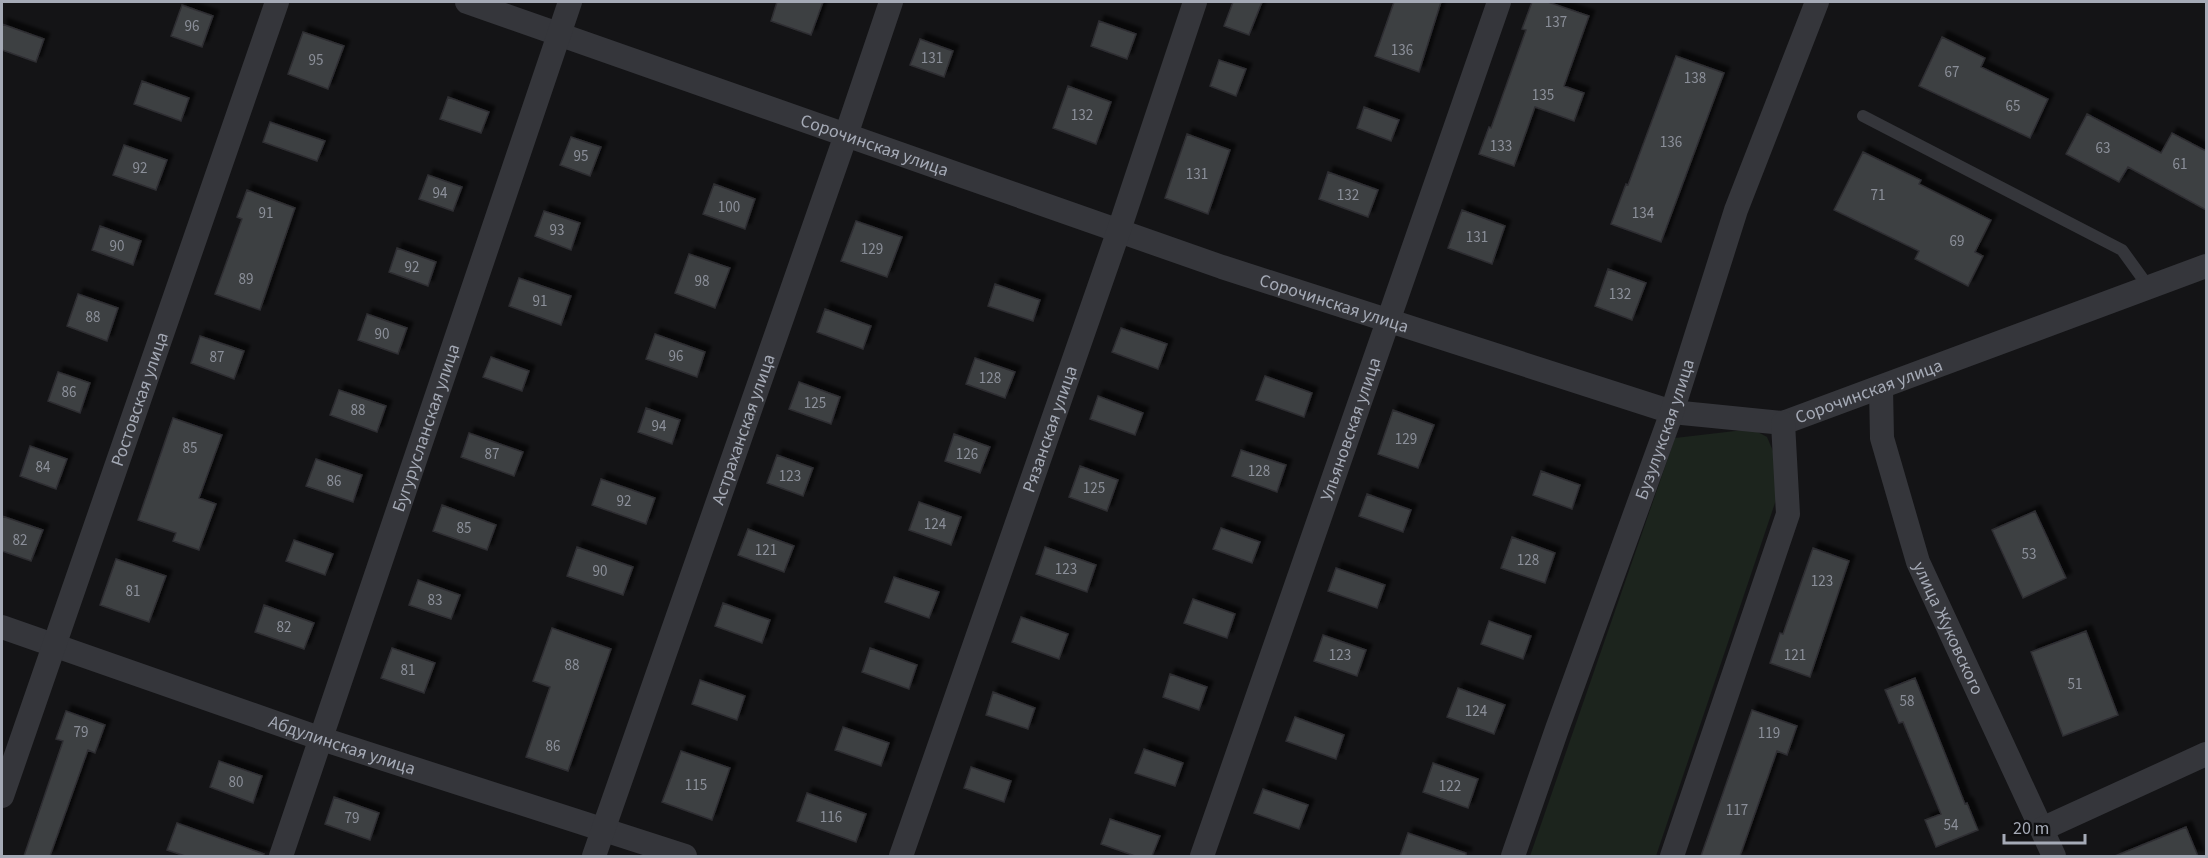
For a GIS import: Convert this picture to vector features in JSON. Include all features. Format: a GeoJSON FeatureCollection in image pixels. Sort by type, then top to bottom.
{"type":"FeatureCollection","features":[{"type":"Feature","properties":{"kind":"street","name":"Ростовская улица"},"geometry":{"type":"LineString","coordinates":[[2,796],[277,2]]}},
{"type":"Feature","properties":{"kind":"street","name":"Сорочинская улица"},"geometry":{"type":"LineString","coordinates":[[467,2],[1222,267],[1672,412],[1783,423],[2206,266]]}},
{"type":"Feature","properties":{"kind":"street","name":"Бугурусланская улица"},"geometry":{"type":"LineString","coordinates":[[281,856],[570,2]]}},
{"type":"Feature","properties":{"kind":"street","name":"Астраханская улица"},"geometry":{"type":"LineString","coordinates":[[594,856],[891,2]]}},
{"type":"Feature","properties":{"kind":"street","name":"Рязанская улица"},"geometry":{"type":"LineString","coordinates":[[901,856],[1119,230],[1195,2]]}},
{"type":"Feature","properties":{"kind":"street","name":"Ульяновская улица"},"geometry":{"type":"LineString","coordinates":[[1202,856],[1499,2]]}},
{"type":"Feature","properties":{"kind":"street","name":"Бузулукская улица"},"geometry":{"type":"LineString","coordinates":[[1513,856],[1672,412],[1736,210],[1817,2]]}},
{"type":"Feature","properties":{"kind":"street","name":"улица Жуковского"},"geometry":{"type":"LineString","coordinates":[[1881,388],[1882,438],[1918,562],[2054,856]]}},
{"type":"Feature","properties":{"kind":"street"},"geometry":{"type":"LineString","coordinates":[[1672,856],[1788,514],[1783,423]]}},
{"type":"Feature","properties":{"kind":"street","name":"Абдулинская улица"},"geometry":{"type":"LineString","coordinates":[[2,627],[322,739],[685,856]]}},
{"type":"Feature","properties":{"kind":"street"},"geometry":{"type":"LineString","coordinates":[[2042,829],[2206,754]]}},
{"type":"Feature","properties":{"kind":"lane"},"geometry":{"type":"LineString","coordinates":[[1863,116],[2122,250],[2148,286]]}},
{"type":"Feature","properties":{"kind":"shaded area"},"geometry":{"type":"Polygon","coordinates":[[[1752,429],[1767,437],[1776,458],[1778,494],[1656,856],[1530,856],[1675,438],[1752,429]]]}},
{"type":"Feature","properties":{"kind":"building"},"geometry":{"type":"Polygon","coordinates":[[[777,2],[823,2],[811,35],[771,21],[777,2]]]}},
{"type":"Feature","properties":{"kind":"building"},"geometry":{"type":"Polygon","coordinates":[[[1233,2],[1262,2],[1249,35],[1224,26],[1233,2]]]}},
{"type":"Feature","properties":{"kind":"building"},"geometry":{"type":"Polygon","coordinates":[[[1394,2],[1441,2],[1419,72],[1375,56],[1394,2]]]}},
{"type":"Feature","properties":{"kind":"building"},"geometry":{"type":"Polygon","coordinates":[[[1532,2],[1548,2],[1589,16],[1564,86],[1584,93],[1574,121],[1535,107],[1514,166],[1479,154],[1489,127],[1491,128],[1526,30],[1522,29],[1532,2]]]}},
{"type":"Feature","properties":{"kind":"building"},"geometry":{"type":"Polygon","coordinates":[[[182,5],[213,16],[202,47],[171,36],[182,5]]]}},
{"type":"Feature","properties":{"kind":"building"},"geometry":{"type":"Polygon","coordinates":[[[1099,21],[1136,34],[1127,59],[1091,46],[1099,21]]]}},
{"type":"Feature","properties":{"kind":"building"},"geometry":{"type":"Polygon","coordinates":[[[2,24],[44,39],[36,62],[2,50],[2,24]]]}},
{"type":"Feature","properties":{"kind":"building"},"geometry":{"type":"Polygon","coordinates":[[[303,32],[344,46],[328,89],[288,74],[303,32]]]}},
{"type":"Feature","properties":{"kind":"building"},"geometry":{"type":"Polygon","coordinates":[[[1942,37],[1985,58],[1981,67],[2048,99],[2030,138],[1919,86],[1942,37]]]}},
{"type":"Feature","properties":{"kind":"building"},"geometry":{"type":"Polygon","coordinates":[[[920,39],[953,51],[944,77],[910,65],[920,39]]]}},
{"type":"Feature","properties":{"kind":"building"},"geometry":{"type":"Polygon","coordinates":[[[1676,56],[1724,73],[1661,242],[1611,224],[1676,56]]]}},
{"type":"Feature","properties":{"kind":"building"},"geometry":{"type":"Polygon","coordinates":[[[1219,60],[1246,69],[1236,96],[1210,86],[1219,60]]]}},
{"type":"Feature","properties":{"kind":"building"},"geometry":{"type":"Polygon","coordinates":[[[142,81],[189,98],[181,121],[134,104],[142,81]]]}},
{"type":"Feature","properties":{"kind":"building"},"geometry":{"type":"Polygon","coordinates":[[[1068,86],[1111,102],[1096,144],[1053,128],[1068,86]]]}},
{"type":"Feature","properties":{"kind":"building"},"geometry":{"type":"Polygon","coordinates":[[[448,97],[489,112],[481,133],[440,119],[448,97]]]}},
{"type":"Feature","properties":{"kind":"building"},"geometry":{"type":"Polygon","coordinates":[[[1364,107],[1399,120],[1391,141],[1357,128],[1364,107]]]}},
{"type":"Feature","properties":{"kind":"building"},"geometry":{"type":"Polygon","coordinates":[[[2087,114],[2161,153],[2172,133],[2206,151],[2206,210],[2128,167],[2119,182],[2066,154],[2087,114]]]}},
{"type":"Feature","properties":{"kind":"building"},"geometry":{"type":"Polygon","coordinates":[[[270,122],[325,141],[317,161],[263,142],[270,122]]]}},
{"type":"Feature","properties":{"kind":"building"},"geometry":{"type":"Polygon","coordinates":[[[1187,134],[1230,150],[1208,214],[1165,198],[1187,134]]]}},
{"type":"Feature","properties":{"kind":"building"},"geometry":{"type":"Polygon","coordinates":[[[571,137],[601,147],[590,176],[560,165],[571,137]]]}},
{"type":"Feature","properties":{"kind":"building"},"geometry":{"type":"Polygon","coordinates":[[[124,145],[167,160],[156,190],[113,175],[124,145]]]}},
{"type":"Feature","properties":{"kind":"building"},"geometry":{"type":"Polygon","coordinates":[[[1863,152],[1921,180],[1919,184],[1991,220],[1975,252],[1983,256],[1968,286],[1915,259],[1919,251],[1834,210],[1863,152]]]}},
{"type":"Feature","properties":{"kind":"building"},"geometry":{"type":"Polygon","coordinates":[[[1328,172],[1378,190],[1368,217],[1319,199],[1328,172]]]}},
{"type":"Feature","properties":{"kind":"building"},"geometry":{"type":"Polygon","coordinates":[[[428,175],[462,187],[453,211],[419,199],[428,175]]]}},
{"type":"Feature","properties":{"kind":"building"},"geometry":{"type":"Polygon","coordinates":[[[714,184],[755,199],[745,229],[703,214],[714,184]]]}},
{"type":"Feature","properties":{"kind":"building"},"geometry":{"type":"Polygon","coordinates":[[[247,190],[295,208],[260,310],[215,294],[242,219],[237,217],[247,190]]]}},
{"type":"Feature","properties":{"kind":"building"},"geometry":{"type":"Polygon","coordinates":[[[1462,210],[1505,226],[1492,264],[1448,248],[1462,210]]]}},
{"type":"Feature","properties":{"kind":"building"},"geometry":{"type":"Polygon","coordinates":[[[544,211],[580,223],[571,250],[535,236],[544,211]]]}},
{"type":"Feature","properties":{"kind":"building"},"geometry":{"type":"Polygon","coordinates":[[[856,221],[902,237],[887,277],[841,261],[856,221]]]}},
{"type":"Feature","properties":{"kind":"building"},"geometry":{"type":"Polygon","coordinates":[[[100,226],[141,241],[133,265],[92,250],[100,226]]]}},
{"type":"Feature","properties":{"kind":"building"},"geometry":{"type":"Polygon","coordinates":[[[397,248],[436,262],[428,286],[389,272],[397,248]]]}},
{"type":"Feature","properties":{"kind":"building"},"geometry":{"type":"Polygon","coordinates":[[[689,254],[730,268],[715,308],[675,293],[689,254]]]}},
{"type":"Feature","properties":{"kind":"building"},"geometry":{"type":"Polygon","coordinates":[[[1608,269],[1646,283],[1632,320],[1595,306],[1608,269]]]}},
{"type":"Feature","properties":{"kind":"building"},"geometry":{"type":"Polygon","coordinates":[[[519,278],[571,296],[561,325],[509,306],[519,278]]]}},
{"type":"Feature","properties":{"kind":"building"},"geometry":{"type":"Polygon","coordinates":[[[995,284],[1040,300],[1033,321],[988,306],[995,284]]]}},
{"type":"Feature","properties":{"kind":"building"},"geometry":{"type":"Polygon","coordinates":[[[78,294],[118,308],[107,341],[67,326],[78,294]]]}},
{"type":"Feature","properties":{"kind":"building"},"geometry":{"type":"Polygon","coordinates":[[[825,309],[871,326],[863,349],[817,332],[825,309]]]}},
{"type":"Feature","properties":{"kind":"building"},"geometry":{"type":"Polygon","coordinates":[[[367,314],[407,328],[398,354],[358,340],[367,314]]]}},
{"type":"Feature","properties":{"kind":"building"},"geometry":{"type":"Polygon","coordinates":[[[1121,328],[1167,344],[1158,369],[1112,352],[1121,328]]]}},
{"type":"Feature","properties":{"kind":"building"},"geometry":{"type":"Polygon","coordinates":[[[655,334],[705,352],[697,377],[646,359],[655,334]]]}},
{"type":"Feature","properties":{"kind":"building"},"geometry":{"type":"Polygon","coordinates":[[[200,336],[244,351],[234,379],[191,363],[200,336]]]}},
{"type":"Feature","properties":{"kind":"building"},"geometry":{"type":"Polygon","coordinates":[[[491,357],[529,371],[522,391],[483,377],[491,357]]]}},
{"type":"Feature","properties":{"kind":"building"},"geometry":{"type":"Polygon","coordinates":[[[975,358],[1015,372],[1005,398],[966,384],[975,358]]]}},
{"type":"Feature","properties":{"kind":"building"},"geometry":{"type":"Polygon","coordinates":[[[58,372],[90,383],[80,413],[48,401],[58,372]]]}},
{"type":"Feature","properties":{"kind":"building"},"geometry":{"type":"Polygon","coordinates":[[[1265,376],[1312,393],[1304,417],[1256,400],[1265,376]]]}},
{"type":"Feature","properties":{"kind":"building"},"geometry":{"type":"Polygon","coordinates":[[[799,382],[840,397],[831,424],[789,409],[799,382]]]}},
{"type":"Feature","properties":{"kind":"building"},"geometry":{"type":"Polygon","coordinates":[[[339,390],[386,406],[377,432],[330,415],[339,390]]]}},
{"type":"Feature","properties":{"kind":"building"},"geometry":{"type":"Polygon","coordinates":[[[1098,396],[1143,413],[1135,435],[1090,419],[1098,396]]]}},
{"type":"Feature","properties":{"kind":"building"},"geometry":{"type":"Polygon","coordinates":[[[646,408],[680,420],[672,444],[638,432],[646,408]]]}},
{"type":"Feature","properties":{"kind":"building"},"geometry":{"type":"Polygon","coordinates":[[[1393,410],[1434,425],[1418,468],[1378,454],[1393,410]]]}},
{"type":"Feature","properties":{"kind":"building"},"geometry":{"type":"Polygon","coordinates":[[[173,418],[222,435],[199,498],[216,504],[199,550],[173,541],[176,533],[138,520],[173,418]]]}},
{"type":"Feature","properties":{"kind":"building"},"geometry":{"type":"Polygon","coordinates":[[[469,433],[523,452],[514,476],[461,457],[469,433]]]}},
{"type":"Feature","properties":{"kind":"building"},"geometry":{"type":"Polygon","coordinates":[[[954,434],[990,447],[980,473],[945,461],[954,434]]]}},
{"type":"Feature","properties":{"kind":"building"},"geometry":{"type":"Polygon","coordinates":[[[30,446],[67,459],[56,489],[20,476],[30,446]]]}},
{"type":"Feature","properties":{"kind":"building"},"geometry":{"type":"Polygon","coordinates":[[[1241,450],[1286,465],[1277,492],[1232,476],[1241,450]]]}},
{"type":"Feature","properties":{"kind":"building"},"geometry":{"type":"Polygon","coordinates":[[[777,455],[813,468],[803,496],[767,483],[777,455]]]}},
{"type":"Feature","properties":{"kind":"building"},"geometry":{"type":"Polygon","coordinates":[[[316,459],[362,475],[353,502],[306,486],[316,459]]]}},
{"type":"Feature","properties":{"kind":"building"},"geometry":{"type":"Polygon","coordinates":[[[1080,466],[1118,480],[1107,511],[1069,497],[1080,466]]]}},
{"type":"Feature","properties":{"kind":"building"},"geometry":{"type":"Polygon","coordinates":[[[1541,471],[1580,485],[1572,509],[1533,495],[1541,471]]]}},
{"type":"Feature","properties":{"kind":"building"},"geometry":{"type":"Polygon","coordinates":[[[601,479],[655,498],[646,524],[592,505],[601,479]]]}},
{"type":"Feature","properties":{"kind":"building"},"geometry":{"type":"Polygon","coordinates":[[[1367,494],[1411,510],[1403,532],[1359,516],[1367,494]]]}},
{"type":"Feature","properties":{"kind":"building"},"geometry":{"type":"Polygon","coordinates":[[[919,502],[961,517],[951,545],[909,530],[919,502]]]}},
{"type":"Feature","properties":{"kind":"building"},"geometry":{"type":"Polygon","coordinates":[[[442,505],[496,525],[487,550],[433,531],[442,505]]]}},
{"type":"Feature","properties":{"kind":"building"},"geometry":{"type":"Polygon","coordinates":[[[2035,511],[2066,578],[2023,598],[1992,530],[2035,511]]]}},
{"type":"Feature","properties":{"kind":"building"},"geometry":{"type":"Polygon","coordinates":[[[2,516],[43,530],[31,561],[2,551],[2,516]]]}},
{"type":"Feature","properties":{"kind":"building"},"geometry":{"type":"Polygon","coordinates":[[[1221,528],[1260,542],[1252,563],[1213,549],[1221,528]]]}},
{"type":"Feature","properties":{"kind":"building"},"geometry":{"type":"Polygon","coordinates":[[[748,529],[794,546],[784,572],[738,555],[748,529]]]}},
{"type":"Feature","properties":{"kind":"building"},"geometry":{"type":"Polygon","coordinates":[[[1512,537],[1555,553],[1545,583],[1501,568],[1512,537]]]}},
{"type":"Feature","properties":{"kind":"building"},"geometry":{"type":"Polygon","coordinates":[[[294,540],[333,554],[325,575],[286,561],[294,540]]]}},
{"type":"Feature","properties":{"kind":"building"},"geometry":{"type":"Polygon","coordinates":[[[577,547],[633,567],[623,595],[567,576],[577,547]]]}},
{"type":"Feature","properties":{"kind":"building"},"geometry":{"type":"Polygon","coordinates":[[[1045,547],[1096,565],[1087,592],[1036,574],[1045,547]]]}},
{"type":"Feature","properties":{"kind":"building"},"geometry":{"type":"Polygon","coordinates":[[[1813,548],[1849,561],[1810,677],[1770,663],[1780,633],[1783,634],[1813,548]]]}},
{"type":"Feature","properties":{"kind":"building"},"geometry":{"type":"Polygon","coordinates":[[[116,559],[166,576],[149,622],[100,605],[116,559]]]}},
{"type":"Feature","properties":{"kind":"building"},"geometry":{"type":"Polygon","coordinates":[[[1336,568],[1385,585],[1377,608],[1328,591],[1336,568]]]}},
{"type":"Feature","properties":{"kind":"building"},"geometry":{"type":"Polygon","coordinates":[[[894,577],[939,592],[929,618],[885,602],[894,577]]]}},
{"type":"Feature","properties":{"kind":"building"},"geometry":{"type":"Polygon","coordinates":[[[418,580],[460,595],[451,619],[409,605],[418,580]]]}},
{"type":"Feature","properties":{"kind":"building"},"geometry":{"type":"Polygon","coordinates":[[[1193,599],[1235,614],[1227,638],[1184,623],[1193,599]]]}},
{"type":"Feature","properties":{"kind":"building"},"geometry":{"type":"Polygon","coordinates":[[[723,603],[770,620],[762,643],[715,626],[723,603]]]}},
{"type":"Feature","properties":{"kind":"building"},"geometry":{"type":"Polygon","coordinates":[[[264,605],[314,623],[304,649],[255,632],[264,605]]]}},
{"type":"Feature","properties":{"kind":"building"},"geometry":{"type":"Polygon","coordinates":[[[1021,617],[1068,634],[1059,659],[1012,642],[1021,617]]]}},
{"type":"Feature","properties":{"kind":"building"},"geometry":{"type":"Polygon","coordinates":[[[1489,621],[1531,636],[1523,659],[1481,644],[1489,621]]]}},
{"type":"Feature","properties":{"kind":"building"},"geometry":{"type":"Polygon","coordinates":[[[552,628],[611,649],[568,771],[526,757],[550,687],[533,681],[552,628]]]}},
{"type":"Feature","properties":{"kind":"building"},"geometry":{"type":"Polygon","coordinates":[[[2086,631],[2118,715],[2063,736],[2031,652],[2086,631]]]}},
{"type":"Feature","properties":{"kind":"building"},"geometry":{"type":"Polygon","coordinates":[[[1323,635],[1366,650],[1357,676],[1314,661],[1323,635]]]}},
{"type":"Feature","properties":{"kind":"building"},"geometry":{"type":"Polygon","coordinates":[[[392,648],[435,663],[424,693],[381,678],[392,648]]]}},
{"type":"Feature","properties":{"kind":"building"},"geometry":{"type":"Polygon","coordinates":[[[870,648],[917,665],[909,689],[862,672],[870,648]]]}},
{"type":"Feature","properties":{"kind":"building"},"geometry":{"type":"Polygon","coordinates":[[[1170,674],[1207,687],[1199,710],[1163,697],[1170,674]]]}},
{"type":"Feature","properties":{"kind":"building"},"geometry":{"type":"Polygon","coordinates":[[[1915,678],[1965,804],[1967,803],[1978,830],[1936,847],[1925,820],[1941,814],[1903,722],[1899,723],[1885,690],[1915,678]]]}},
{"type":"Feature","properties":{"kind":"building"},"geometry":{"type":"Polygon","coordinates":[[[700,680],[745,696],[737,720],[692,704],[700,680]]]}},
{"type":"Feature","properties":{"kind":"building"},"geometry":{"type":"Polygon","coordinates":[[[1458,688],[1505,705],[1494,734],[1447,717],[1458,688]]]}},
{"type":"Feature","properties":{"kind":"building"},"geometry":{"type":"Polygon","coordinates":[[[993,692],[1035,708],[1028,729],[986,715],[993,692]]]}},
{"type":"Feature","properties":{"kind":"building"},"geometry":{"type":"Polygon","coordinates":[[[1752,710],[1797,726],[1787,755],[1777,751],[1740,856],[1701,856],[1752,710]]]}},
{"type":"Feature","properties":{"kind":"building"},"geometry":{"type":"Polygon","coordinates":[[[66,711],[105,725],[95,753],[88,750],[50,856],[24,856],[63,741],[56,739],[66,711]]]}},
{"type":"Feature","properties":{"kind":"building"},"geometry":{"type":"Polygon","coordinates":[[[1295,717],[1344,735],[1336,759],[1286,741],[1295,717]]]}},
{"type":"Feature","properties":{"kind":"building"},"geometry":{"type":"Polygon","coordinates":[[[843,727],[889,743],[881,766],[835,750],[843,727]]]}},
{"type":"Feature","properties":{"kind":"building"},"geometry":{"type":"Polygon","coordinates":[[[1144,749],[1183,763],[1175,786],[1135,773],[1144,749]]]}},
{"type":"Feature","properties":{"kind":"building"},"geometry":{"type":"Polygon","coordinates":[[[681,751],[730,768],[712,820],[662,802],[681,751]]]}},
{"type":"Feature","properties":{"kind":"building"},"geometry":{"type":"Polygon","coordinates":[[[219,761],[262,776],[253,803],[210,787],[219,761]]]}},
{"type":"Feature","properties":{"kind":"building"},"geometry":{"type":"Polygon","coordinates":[[[1433,763],[1478,779],[1468,808],[1423,792],[1433,763]]]}},
{"type":"Feature","properties":{"kind":"building"},"geometry":{"type":"Polygon","coordinates":[[[971,767],[1011,781],[1004,802],[964,788],[971,767]]]}},
{"type":"Feature","properties":{"kind":"building"},"geometry":{"type":"Polygon","coordinates":[[[1263,789],[1308,805],[1299,829],[1254,813],[1263,789]]]}},
{"type":"Feature","properties":{"kind":"building"},"geometry":{"type":"Polygon","coordinates":[[[807,793],[866,814],[856,842],[797,821],[807,793]]]}},
{"type":"Feature","properties":{"kind":"building"},"geometry":{"type":"Polygon","coordinates":[[[334,797],[379,813],[370,840],[325,824],[334,797]]]}},
{"type":"Feature","properties":{"kind":"building"},"geometry":{"type":"Polygon","coordinates":[[[1110,819],[1160,836],[1152,856],[1135,856],[1101,844],[1110,819]]]}},
{"type":"Feature","properties":{"kind":"building"},"geometry":{"type":"Polygon","coordinates":[[[177,823],[264,854],[263,856],[185,856],[167,850],[177,823]]]}},
{"type":"Feature","properties":{"kind":"building"},"geometry":{"type":"Polygon","coordinates":[[[2186,827],[2198,856],[2115,856],[2186,827]]]}},
{"type":"Feature","properties":{"kind":"building"},"geometry":{"type":"Polygon","coordinates":[[[1408,833],[1466,853],[1466,856],[1400,856],[1408,833]]]}}]}
